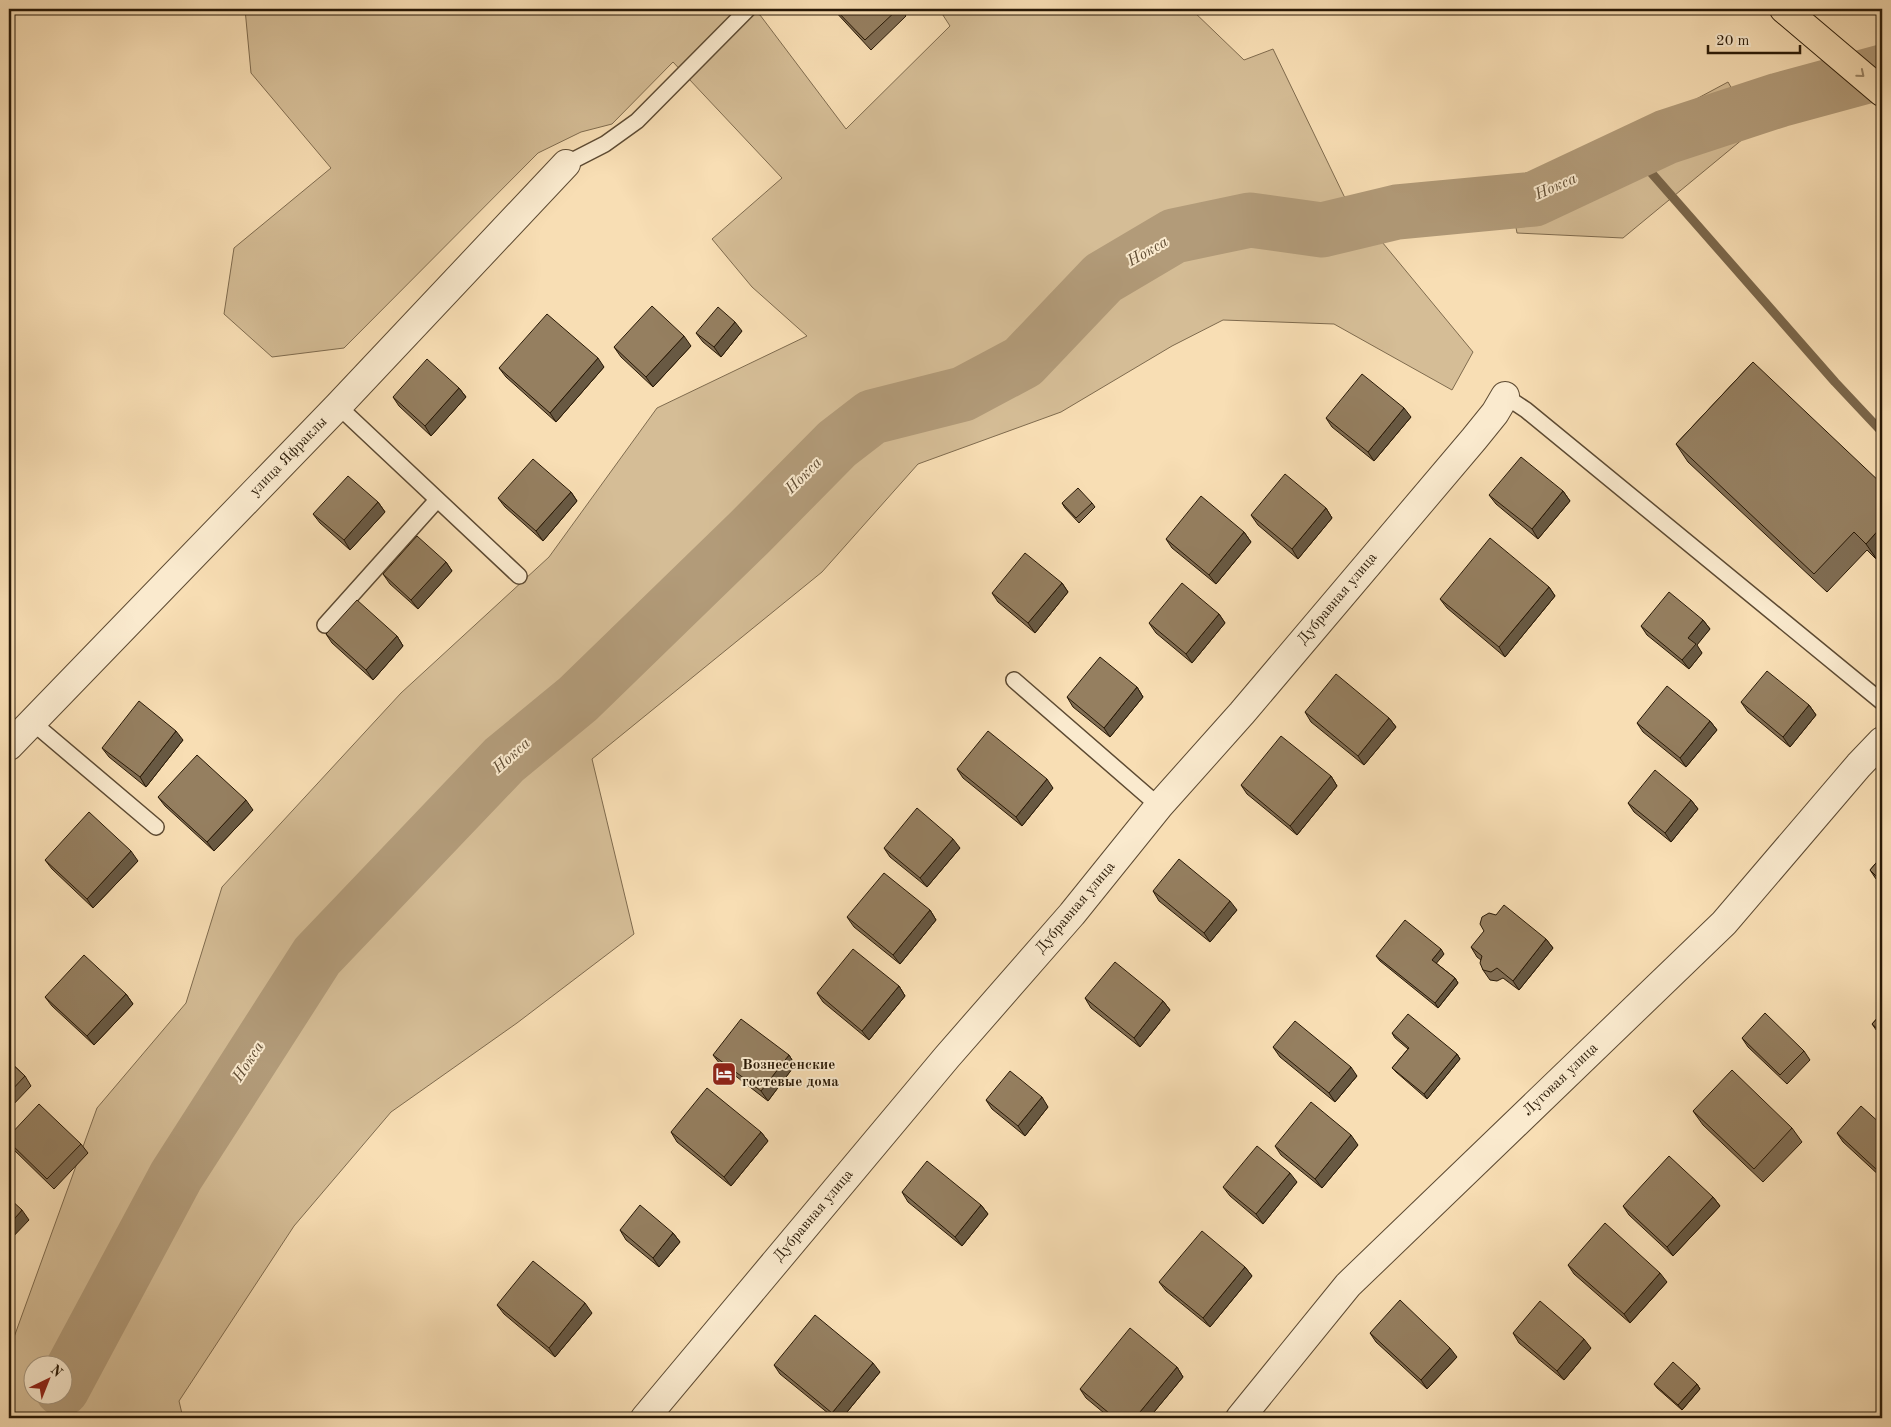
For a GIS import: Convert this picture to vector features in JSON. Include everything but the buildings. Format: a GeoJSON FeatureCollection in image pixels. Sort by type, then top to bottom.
{"type":"FeatureCollection","features":[{"type":"Feature","properties":{"kind":"main road"},"geometry":{"type":"LineString","coordinates":[[1784,9],[1882,92]]}},
{"type":"Feature","properties":{"kind":"street","name":"улица Яфраклы"},"geometry":{"type":"LineString","coordinates":[[9,746],[338,406],[566,164]]}},
{"type":"Feature","properties":{"kind":"street","name":"Дубравная улица"},"geometry":{"type":"LineString","coordinates":[[645,1418],[947,1057],[1072,914],[1158,806],[1248,705],[1474,439],[1506,396]]}},
{"type":"Feature","properties":{"kind":"street","name":"Луговая улица"},"geometry":{"type":"LineString","coordinates":[[1240,1418],[1348,1285],[1724,923],[1859,765],[1882,742]]}},
{"type":"Feature","properties":{"kind":"lane"},"geometry":{"type":"LineString","coordinates":[[566,164],[605,144],[636,121],[748,9]]}},
{"type":"Feature","properties":{"kind":"lane"},"geometry":{"type":"LineString","coordinates":[[1506,396],[1526,410],[1882,702]]}},
{"type":"Feature","properties":{"kind":"lane"},"geometry":{"type":"LineString","coordinates":[[338,406],[519,576]]}},
{"type":"Feature","properties":{"kind":"lane"},"geometry":{"type":"LineString","coordinates":[[326,625],[437,500]]}},
{"type":"Feature","properties":{"kind":"lane"},"geometry":{"type":"LineString","coordinates":[[1014,680],[1158,806]]}},
{"type":"Feature","properties":{"kind":"lane"},"geometry":{"type":"LineString","coordinates":[[32,722],[156,827]]}},
{"type":"Feature","properties":{"kind":"shaded area"},"geometry":{"type":"Polygon","coordinates":[[[245,9],[738,9],[760,15],[846,129],[950,26],[939,9],[1191,9],[1244,60],[1273,49],[1344,196],[1473,352],[1452,390],[1334,324],[1223,320],[1172,346],[1061,412],[918,464],[822,572],[592,759],[634,934],[517,1023],[391,1112],[294,1226],[179,1401],[183,1418],[9,1418],[9,1351],[97,1108],[186,1003],[222,887],[401,693],[549,557],[657,408],[807,336],[752,287],[712,239],[782,178],[673,62],[612,124],[581,132],[538,153],[344,348],[272,357],[224,314],[234,248],[331,168],[251,73],[245,9]]]}},
{"type":"Feature","properties":{"kind":"shaded area"},"geometry":{"type":"Polygon","coordinates":[[[1728,82],[1755,129],[1623,238],[1517,233],[1510,195],[1576,155],[1642,128],[1728,82]]]}},
{"type":"Feature","properties":{"kind":"waterway","name":"Нокса"},"geometry":{"type":"LineString","coordinates":[[72,1370],[176,1176],[317,956],[504,760],[578,699],[750,532],[837,444],[872,417],[963,394],[1023,362],[1103,278],[1174,236],[1250,220],[1322,230],[1397,212],[1534,199],[1666,137],[1779,100],[1882,72]]}},
{"type":"Feature","properties":{"kind":"waterway"},"geometry":{"type":"LineString","coordinates":[[1633,152],[1835,382],[1882,432]]}},
{"type":"Feature","properties":{"kind":"place","name":"Вознесенские гостевые дома"},"geometry":{"type":"Point","coordinates":[724,1074]}}]}
